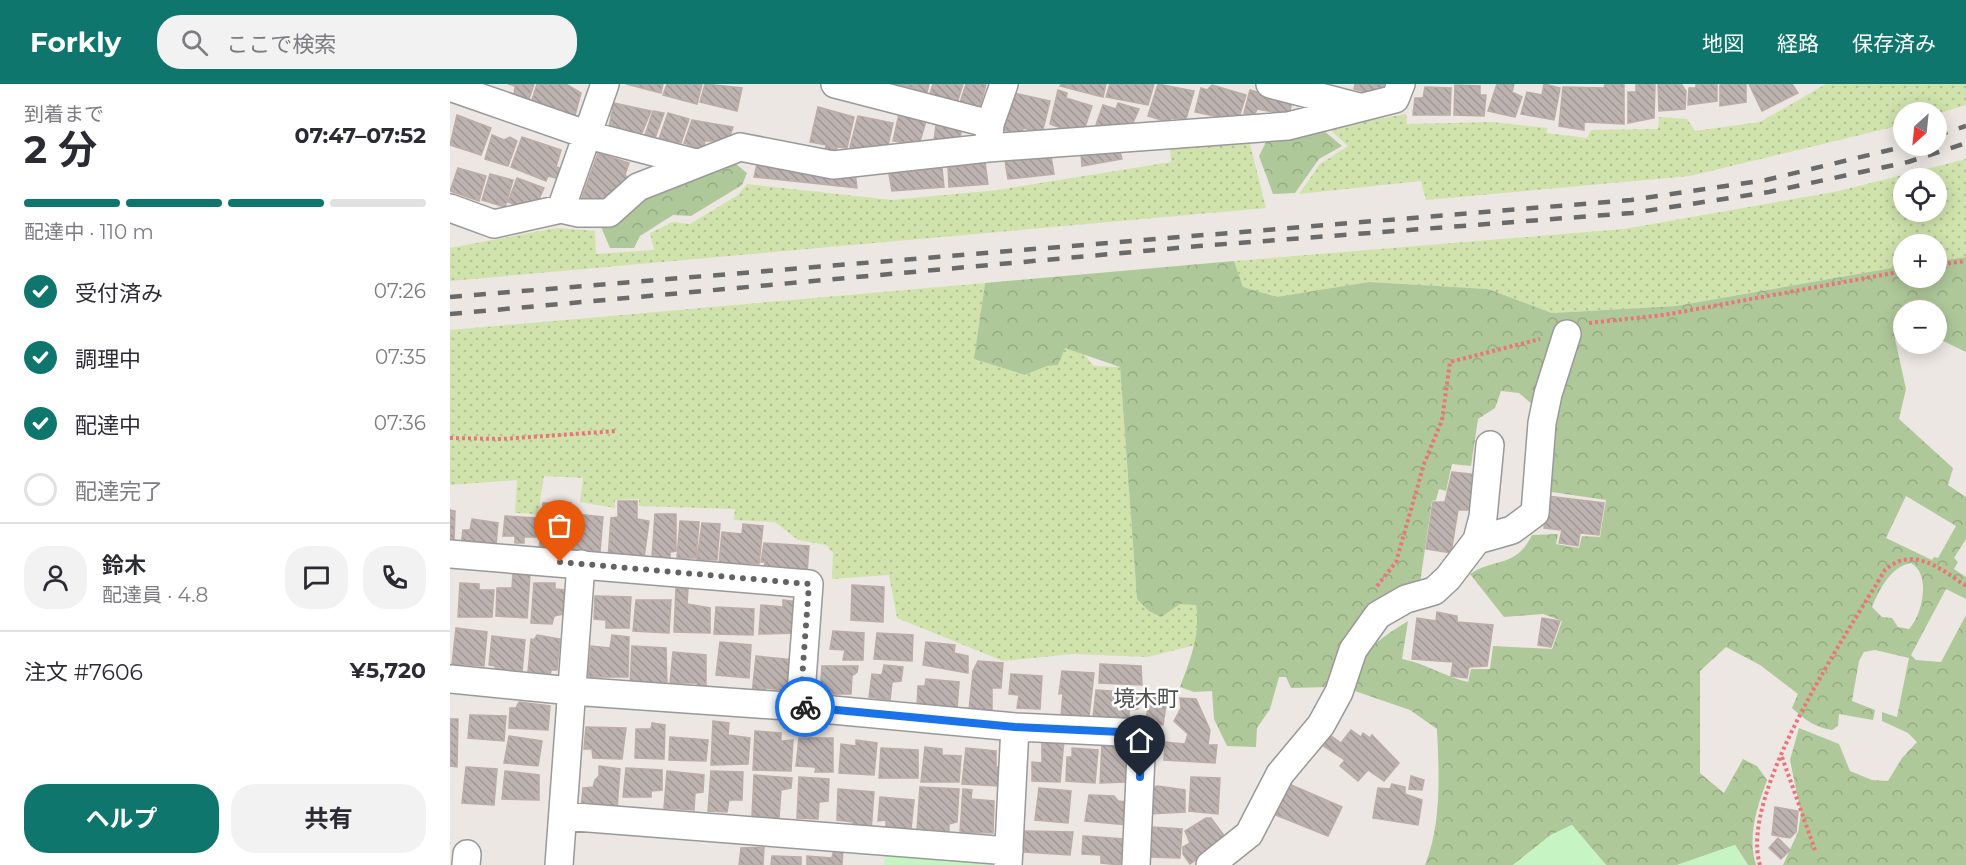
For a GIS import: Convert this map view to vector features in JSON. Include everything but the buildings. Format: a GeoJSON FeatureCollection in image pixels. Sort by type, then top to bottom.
{"type":"FeatureCollection","features":[{"type":"Feature","properties":{"kind":"street"},"geometry":{"type":"LineString","coordinates":[[561,209],[605,84]]}},
{"type":"Feature","properties":{"kind":"street"},"geometry":{"type":"LineString","coordinates":[[835,84],[989,136]]}},
{"type":"Feature","properties":{"kind":"street"},"geometry":{"type":"LineString","coordinates":[[989,136],[1004,84]]}},
{"type":"Feature","properties":{"kind":"street"},"geometry":{"type":"LineString","coordinates":[[1270,84],[1360,108]]}},
{"type":"Feature","properties":{"kind":"street"},"geometry":{"type":"LineString","coordinates":[[450,208],[494,224],[561,209],[579,213],[609,213],[638,188],[740,147],[833,165],[989,136],[1288,126],[1395,99],[1401,84]]}},
{"type":"Feature","properties":{"kind":"street"},"geometry":{"type":"LineString","coordinates":[[450,87],[588,135],[696,163]]}},
{"type":"Feature","properties":{"kind":"street"},"geometry":{"type":"LineString","coordinates":[[1477,540],[1512,530],[1535,513],[1542,423],[1548,394],[1567,334]]}},
{"type":"Feature","properties":{"kind":"street"},"geometry":{"type":"LineString","coordinates":[[1210,865],[1249,834],[1280,774],[1321,725],[1339,692],[1353,650],[1378,615],[1406,599],[1434,591],[1448,578],[1477,540],[1483,517],[1490,445]]}},
{"type":"Feature","properties":{"kind":"street"},"geometry":{"type":"LineString","coordinates":[[450,554],[809,584],[800,707]]}},
{"type":"Feature","properties":{"kind":"street"},"geometry":{"type":"LineString","coordinates":[[559,865],[581,564]]}},
{"type":"Feature","properties":{"kind":"street"},"geometry":{"type":"LineString","coordinates":[[450,679],[572,692],[800,707],[1015,727],[1142,733],[1136,865]]}},
{"type":"Feature","properties":{"kind":"street"},"geometry":{"type":"LineString","coordinates":[[562,816],[1008,858],[1015,727]]}},
{"type":"Feature","properties":{"kind":"path"},"geometry":{"type":"LineString","coordinates":[[1947,264],[1966,261]]}},
{"type":"Feature","properties":{"kind":"path"},"geometry":{"type":"LineString","coordinates":[[1567,334],[1570,326],[1664,315],[1893,273]]}},
{"type":"Feature","properties":{"kind":"path"},"geometry":{"type":"LineString","coordinates":[[1372,591],[1396,562],[1424,464],[1442,420],[1450,362],[1518,344]]}},
{"type":"Feature","properties":{"kind":"path"},"geometry":{"type":"LineString","coordinates":[[450,438],[502,439],[617,431]]}},
{"type":"Feature","properties":{"kind":"path"},"geometry":{"type":"LineString","coordinates":[[1760,865],[1757,841],[1760,819],[1801,708],[1890,566],[1894,562],[1914,557],[1966,586]]}},
{"type":"Feature","properties":{"kind":"path"},"geometry":{"type":"LineString","coordinates":[[1782,756],[1815,850]]}},
{"type":"Feature","properties":{"kind":"green space"},"geometry":{"type":"Polygon","coordinates":[[[1826,84],[1966,84],[1966,105],[1947,111],[1947,102],[1893,102],[1893,127],[1690,176],[1426,200],[1421,181],[1299,194],[1320,164],[1348,146],[1328,128],[1406,114],[1407,124],[1492,122],[1548,128],[1546,133],[1587,138],[1591,130],[1658,129],[1659,117],[1687,119],[1695,131],[1760,122],[1826,84]]]}},
{"type":"Feature","properties":{"kind":"green space"},"geometry":{"type":"Polygon","coordinates":[[[1323,130],[1342,146],[1319,159],[1295,193],[1273,194],[1259,156],[1266,142],[1323,130]]]}},
{"type":"Feature","properties":{"kind":"green space"},"geometry":{"type":"Polygon","coordinates":[[[1250,144],[1266,208],[450,281],[450,248],[556,228],[595,231],[596,254],[654,250],[650,233],[673,222],[690,224],[738,195],[747,184],[892,200],[998,190],[1171,162],[1170,146],[1250,144]]]}},
{"type":"Feature","properties":{"kind":"green space"},"geometry":{"type":"Polygon","coordinates":[[[1966,159],[1966,257],[1947,260],[1947,234],[1893,234],[1893,268],[1676,306],[1552,313],[1488,289],[1369,282],[1277,298],[1243,287],[1234,261],[1624,229],[1839,191],[1893,177],[1893,222],[1947,222],[1947,168],[1930,168],[1966,159]]]}},
{"type":"Feature","properties":{"kind":"green space"},"geometry":{"type":"Polygon","coordinates":[[[736,164],[747,173],[742,185],[691,216],[673,215],[640,236],[634,248],[610,248],[601,227],[617,216],[666,190],[736,164]]]}},
{"type":"Feature","properties":{"kind":"green space"},"geometry":{"type":"Polygon","coordinates":[[[1966,257],[1966,352],[1947,343],[1947,300],[1893,300],[1893,354],[1898,354],[1906,389],[1899,419],[1953,468],[1948,485],[1966,497],[1966,539],[1954,558],[1958,562],[1954,569],[1966,577],[1966,599],[1946,589],[1911,655],[1916,660],[1941,662],[1966,615],[1966,865],[1783,865],[1798,832],[1801,814],[1790,760],[1799,728],[1839,744],[1850,771],[1872,780],[1888,781],[1902,758],[1917,742],[1908,733],[1882,721],[1882,712],[1897,717],[1909,658],[1875,650],[1864,652],[1859,661],[1852,701],[1875,710],[1873,720],[1839,714],[1838,726],[1832,730],[1815,725],[1801,716],[1792,708],[1798,694],[1760,665],[1726,647],[1700,671],[1700,773],[1724,793],[1743,759],[1757,766],[1767,780],[1753,833],[1753,854],[1756,865],[1748,865],[1735,845],[1677,865],[1606,865],[1572,825],[1551,835],[1513,865],[1425,865],[1437,815],[1439,780],[1437,729],[1410,710],[1349,689],[1360,665],[1371,649],[1386,635],[1408,621],[1402,659],[1468,682],[1471,669],[1490,669],[1493,646],[1552,649],[1562,621],[1543,614],[1504,617],[1470,574],[1519,553],[1532,535],[1558,534],[1556,544],[1579,548],[1582,536],[1600,537],[1606,500],[1545,491],[1550,420],[1519,393],[1501,391],[1495,408],[1478,419],[1471,466],[1452,464],[1446,491],[1439,489],[1436,500],[1432,501],[1419,590],[1329,687],[1291,688],[1286,677],[1279,677],[1270,709],[1257,728],[1256,747],[1227,746],[1214,719],[1212,691],[1194,692],[1180,687],[1196,637],[1196,605],[1180,604],[1161,617],[1149,611],[1137,599],[1120,367],[1065,348],[1058,365],[1047,366],[1025,375],[974,359],[985,283],[1234,261],[1243,287],[1277,297],[1369,282],[1488,289],[1552,313],[1676,306],[1893,268],[1893,288],[1947,288],[1947,260],[1966,257]],[[1906,496],[1886,538],[1932,560],[1934,557],[1938,558],[1956,526],[1906,496]],[[1911,563],[1897,569],[1882,586],[1872,607],[1882,617],[1892,618],[1898,627],[1909,629],[1918,614],[1923,585],[1917,568],[1911,563]]]}},
{"type":"Feature","properties":{"kind":"green space"},"geometry":{"type":"Polygon","coordinates":[[[985,283],[975,359],[1025,375],[1047,366],[1058,365],[1064,347],[1082,352],[1094,366],[1120,367],[1137,599],[1196,604],[1199,621],[1195,645],[1148,657],[1073,654],[1003,661],[897,618],[889,575],[832,579],[833,553],[826,545],[798,540],[775,522],[734,520],[735,509],[639,506],[639,499],[615,500],[615,508],[580,502],[583,478],[544,476],[538,514],[515,513],[517,480],[450,485],[450,330],[985,283]]]}},
{"type":"Feature","properties":{"kind":"green space"},"geometry":{"type":"Polygon","coordinates":[[[1572,825],[1606,865],[1513,865],[1551,835],[1572,825]]]}},
{"type":"Feature","properties":{"kind":"green space"},"geometry":{"type":"Polygon","coordinates":[[[1735,845],[1748,865],[1677,865],[1735,845]]]}},
{"type":"Feature","properties":{"kind":"green space"},"geometry":{"type":"Polygon","coordinates":[[[886,850],[995,862],[995,865],[884,865],[886,850]]]}},
{"type":"Feature","properties":{"kind":"railway"},"geometry":{"type":"LineString","coordinates":[[1947,132],[1966,126]]}},
{"type":"Feature","properties":{"kind":"railway"},"geometry":{"type":"LineString","coordinates":[[450,314],[1199,246],[1632,213],[1769,192],[1908,162],[1966,143]]}},
{"type":"Feature","properties":{"kind":"railway"},"geometry":{"type":"LineString","coordinates":[[450,297],[1631,200],[1766,180],[1893,149]]}},
{"type":"Feature","properties":{"kind":"way so far"},"geometry":{"type":"LineString","coordinates":[[560,562],[809,584],[800,707],[805,707]]}},
{"type":"Feature","properties":{"kind":"district","name":"境木町"},"geometry":{"type":"Point","coordinates":[1146,698]}},
{"type":"Feature","properties":{"kind":"route"},"geometry":{"type":"LineString","coordinates":[[805,707],[1015,727],[1142,733],[1140,777]]}}]}
